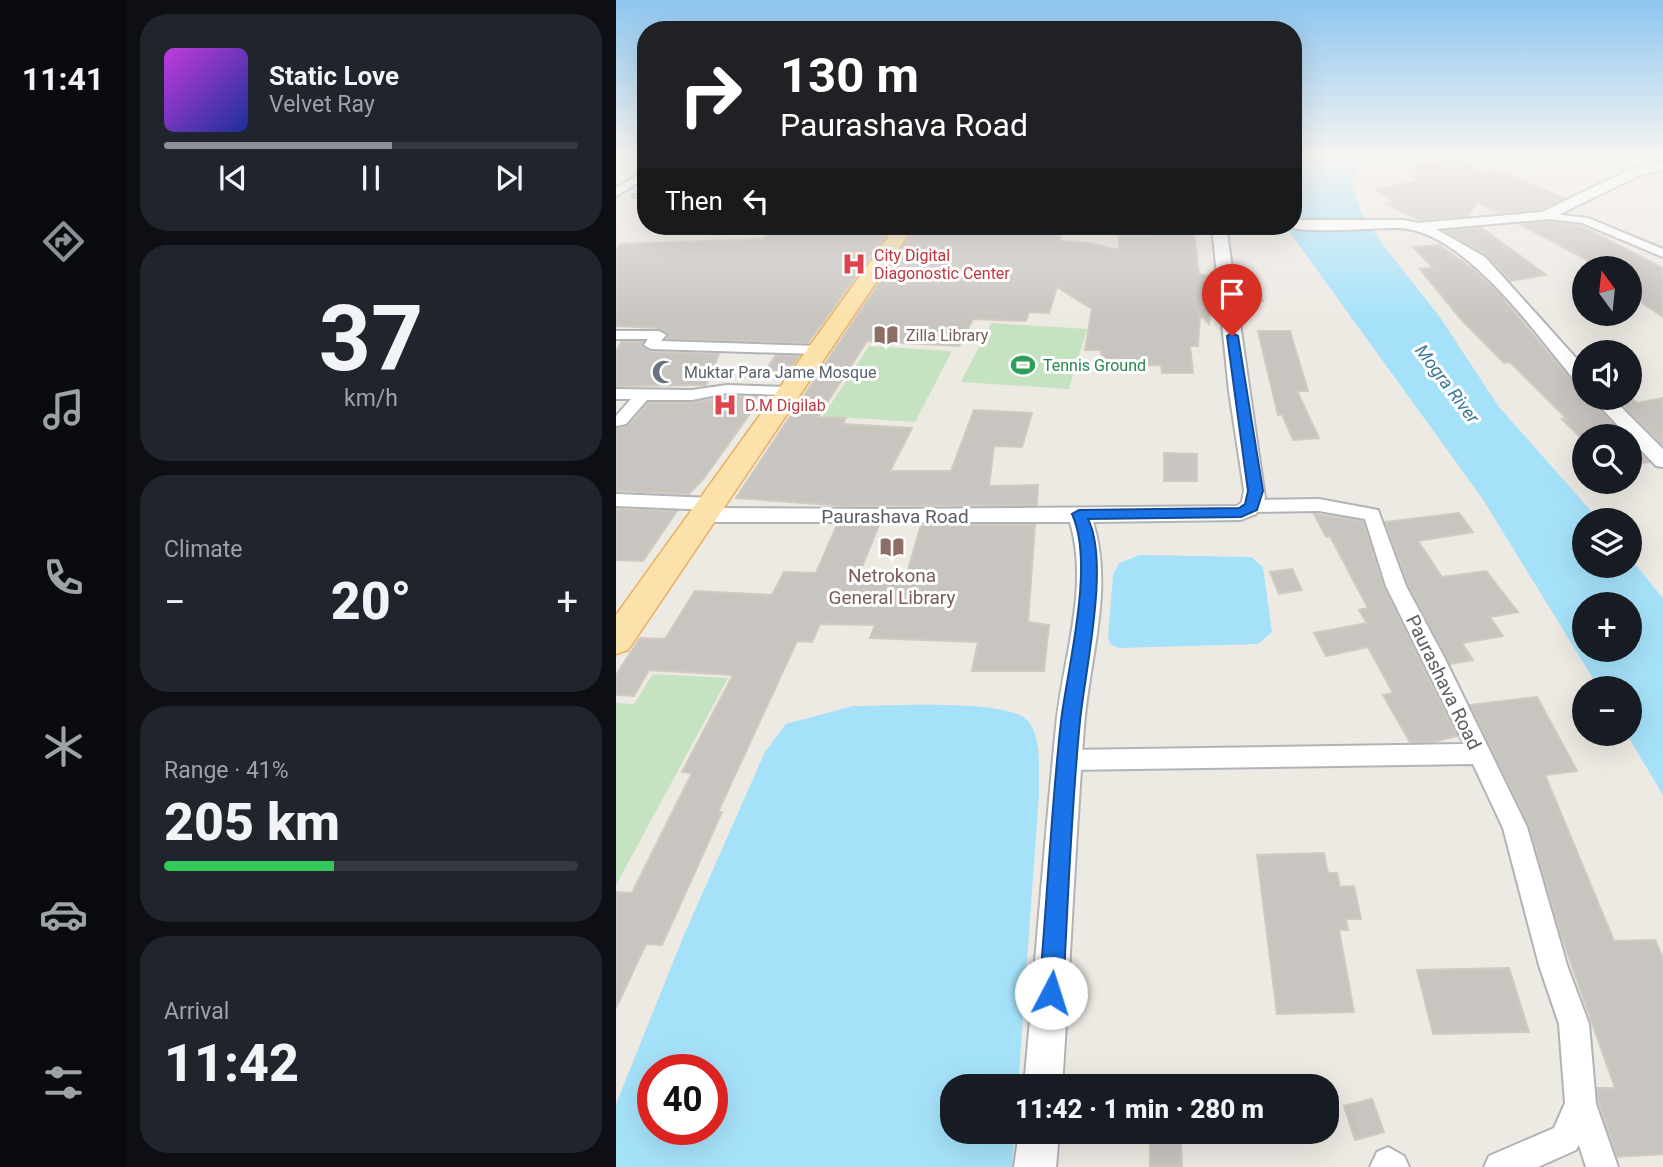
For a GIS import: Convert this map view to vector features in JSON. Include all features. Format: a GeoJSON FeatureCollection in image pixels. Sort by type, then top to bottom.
{"type":"FeatureCollection","features":[{"type":"Feature","properties":{"kind":"main road"},"geometry":{"type":"LineString","coordinates":[[616,641],[899,235]]}},
{"type":"Feature","properties":{"kind":"street"},"geometry":{"type":"LineString","coordinates":[[1545,216],[1556,210]]}},
{"type":"Feature","properties":{"kind":"street"},"geometry":{"type":"LineString","coordinates":[[1302,224],[1418,226],[1545,216],[1584,220],[1663,253]]}},
{"type":"Feature","properties":{"kind":"street"},"geometry":{"type":"LineString","coordinates":[[1418,226],[1480,260],[1572,365]]}},
{"type":"Feature","properties":{"kind":"street"},"geometry":{"type":"LineString","coordinates":[[1220,235],[1239,391],[1255,491],[1252,506]]}},
{"type":"Feature","properties":{"kind":"street"},"geometry":{"type":"LineString","coordinates":[[616,335],[659,335],[651,345],[817,350]]}},
{"type":"Feature","properties":{"kind":"street"},"geometry":{"type":"LineString","coordinates":[[616,394],[692,395],[727,389],[788,391]]}},
{"type":"Feature","properties":{"kind":"street"},"geometry":{"type":"LineString","coordinates":[[616,421],[620,421],[643,395]]}},
{"type":"Feature","properties":{"kind":"street"},"geometry":{"type":"LineString","coordinates":[[1613,410],[1663,461]]}},
{"type":"Feature","properties":{"kind":"street"},"geometry":{"type":"LineString","coordinates":[[616,500],[707,509]]}},
{"type":"Feature","properties":{"kind":"street","name":"Paurashava Road"},"geometry":{"type":"LineString","coordinates":[[707,509],[888,517],[1241,513],[1252,506],[1319,505],[1372,514],[1396,586],[1514,827],[1553,965],[1574,1024],[1581,1104]]}},
{"type":"Feature","properties":{"kind":"street"},"geometry":{"type":"LineString","coordinates":[[1044,1074],[1068,760],[1089,575],[1085,528],[1079,514]]}},
{"type":"Feature","properties":{"kind":"street"},"geometry":{"type":"LineString","coordinates":[[1068,760],[1479,754]]}},
{"type":"Feature","properties":{"kind":"street"},"geometry":{"type":"LineString","coordinates":[[1500,1167],[1502,1163],[1565,1139],[1581,1104]]}},
{"type":"Feature","properties":{"kind":"street"},"geometry":{"type":"LineString","coordinates":[[1581,1104],[1602,1167]]}},
{"type":"Feature","properties":{"kind":"street"},"geometry":{"type":"LineString","coordinates":[[1035,1167],[1038,1144]]}},
{"type":"Feature","properties":{"kind":"street"},"geometry":{"type":"LineString","coordinates":[[1386,1167],[1388,1164],[1393,1167]]}},
{"type":"Feature","properties":{"kind":"green space","name":"Tennis Ground"},"geometry":{"type":"Polygon","coordinates":[[[991,323],[1087,329],[1069,389],[961,382],[991,323]]]}},
{"type":"Feature","properties":{"kind":"green space"},"geometry":{"type":"Polygon","coordinates":[[[869,346],[952,351],[915,422],[823,416],[869,346]]]}},
{"type":"Feature","properties":{"kind":"green space"},"geometry":{"type":"Polygon","coordinates":[[[653,674],[728,678],[616,885],[616,703],[634,704],[653,674]]]}},
{"type":"Feature","properties":{"kind":"water","name":"Mogra River"},"geometry":{"type":"Polygon","coordinates":[[[1302,210],[1360,210],[1384,246],[1439,316],[1499,407],[1572,489],[1572,494],[1576,494],[1588,508],[1572,508],[1572,578],[1642,578],[1642,573],[1663,598],[1663,795],[1634,746],[1642,746],[1642,676],[1592,676],[1583,662],[1642,662],[1642,592],[1572,592],[1572,644],[1482,498],[1292,235],[1302,235],[1302,210]]]}},
{"type":"Feature","properties":{"kind":"water"},"geometry":{"type":"Polygon","coordinates":[[[1140,555],[1251,557],[1263,567],[1272,632],[1258,644],[1119,648],[1111,645],[1108,638],[1113,575],[1119,563],[1140,555]]]}},
{"type":"Feature","properties":{"kind":"water"},"geometry":{"type":"Polygon","coordinates":[[[946,705],[998,709],[1017,714],[1028,721],[1033,729],[1039,756],[1039,794],[1019,1074],[940,1074],[940,1144],[1013,1144],[1012,1167],[616,1167],[616,1104],[684,935],[765,752],[786,724],[853,706],[946,705]]]}},
{"type":"Feature","properties":{"kind":"building"},"geometry":{"type":"Polygon","coordinates":[[[1400,210],[1472,210],[1468,216],[1419,220],[1400,210]]]}},
{"type":"Feature","properties":{"kind":"building"},"geometry":{"type":"Polygon","coordinates":[[[1493,210],[1525,210],[1498,213],[1493,210]]]}},
{"type":"Feature","properties":{"kind":"building"},"geometry":{"type":"Polygon","coordinates":[[[1549,222],[1581,226],[1640,256],[1579,256],[1519,224],[1549,222]]]}},
{"type":"Feature","properties":{"kind":"building"},"geometry":{"type":"Polygon","coordinates":[[[1482,228],[1546,275],[1510,281],[1486,255],[1445,231],[1482,228]]]}},
{"type":"Feature","properties":{"kind":"building"},"geometry":{"type":"Polygon","coordinates":[[[766,235],[886,235],[808,343],[666,339],[667,333],[659,328],[616,326],[616,250],[620,244],[763,239],[766,235]]]}},
{"type":"Feature","properties":{"kind":"building"},"geometry":{"type":"Polygon","coordinates":[[[911,235],[1061,235],[1059,241],[1089,243],[1119,250],[1119,235],[1194,235],[1199,274],[1215,277],[1217,303],[1210,303],[1209,324],[1200,315],[1198,346],[1190,346],[1193,373],[1162,373],[1161,365],[1102,367],[1101,350],[1085,350],[1092,309],[1057,287],[1049,313],[1029,312],[1026,321],[973,319],[959,346],[867,341],[818,417],[846,418],[843,424],[912,428],[890,471],[951,471],[974,410],[1032,413],[1022,447],[994,446],[989,486],[1038,485],[1037,505],[846,506],[736,498],[911,235]]]}},
{"type":"Feature","properties":{"kind":"building"},"geometry":{"type":"Polygon","coordinates":[[[1439,245],[1472,268],[1496,290],[1572,381],[1572,410],[1600,410],[1613,424],[1572,424],[1572,429],[1562,419],[1567,419],[1510,362],[1504,363],[1459,317],[1420,269],[1433,268],[1413,247],[1439,245]]]}},
{"type":"Feature","properties":{"kind":"building"},"geometry":{"type":"Polygon","coordinates":[[[1642,257],[1663,268],[1663,317],[1642,303],[1642,257]]]}},
{"type":"Feature","properties":{"kind":"building"},"geometry":{"type":"Polygon","coordinates":[[[1249,276],[1256,279],[1263,301],[1240,302],[1236,277],[1249,276]]]}},
{"type":"Feature","properties":{"kind":"building"},"geometry":{"type":"Polygon","coordinates":[[[1258,331],[1290,331],[1308,391],[1297,391],[1319,438],[1293,440],[1282,414],[1278,415],[1258,331]]]}},
{"type":"Feature","properties":{"kind":"building","name":"Muktar Para Jame Mosque"},"geometry":{"type":"Polygon","coordinates":[[[621,342],[643,342],[643,347],[651,352],[719,354],[706,385],[616,386],[616,352],[621,342]]]}},
{"type":"Feature","properties":{"kind":"building"},"geometry":{"type":"Polygon","coordinates":[[[776,355],[799,356],[783,378],[768,367],[776,355]]]}},
{"type":"Feature","properties":{"kind":"building"},"geometry":{"type":"Polygon","coordinates":[[[727,396],[762,397],[704,478],[689,494],[616,491],[616,428],[628,426],[648,403],[692,403],[727,396]]]}},
{"type":"Feature","properties":{"kind":"building"},"geometry":{"type":"Polygon","coordinates":[[[1663,398],[1663,445],[1628,410],[1642,410],[1642,402],[1663,398]]]}},
{"type":"Feature","properties":{"kind":"building"},"geometry":{"type":"Polygon","coordinates":[[[1164,453],[1197,454],[1197,481],[1164,481],[1164,453]]]}},
{"type":"Feature","properties":{"kind":"building"},"geometry":{"type":"Polygon","coordinates":[[[616,509],[677,511],[643,561],[616,560],[616,509]]]}},
{"type":"Feature","properties":{"kind":"building"},"geometry":{"type":"Polygon","coordinates":[[[1459,513],[1473,532],[1418,541],[1442,577],[1486,571],[1518,612],[1490,617],[1503,636],[1462,643],[1473,660],[1450,664],[1408,585],[1385,522],[1459,513]]]}},
{"type":"Feature","properties":{"kind":"building"},"geometry":{"type":"Polygon","coordinates":[[[1314,514],[1363,521],[1384,587],[1457,736],[1433,742],[1410,742],[1383,695],[1393,693],[1368,647],[1326,656],[1314,633],[1367,623],[1359,610],[1368,608],[1330,536],[1326,537],[1314,514]]]}},
{"type":"Feature","properties":{"kind":"building"},"geometry":{"type":"Polygon","coordinates":[[[837,525],[879,525],[860,572],[907,573],[921,525],[1035,525],[1028,622],[1049,625],[1044,671],[972,671],[978,642],[870,638],[875,625],[820,624],[812,642],[797,641],[718,812],[722,812],[662,945],[646,944],[616,1008],[616,892],[632,893],[692,773],[682,772],[733,675],[649,670],[634,696],[616,695],[616,675],[640,638],[665,639],[695,591],[772,595],[784,572],[816,573],[837,525]]]}},
{"type":"Feature","properties":{"kind":"building"},"geometry":{"type":"Polygon","coordinates":[[[1292,569],[1302,590],[1279,594],[1270,572],[1292,569]]]}},
{"type":"Feature","properties":{"kind":"building"},"geometry":{"type":"Polygon","coordinates":[[[1537,697],[1577,771],[1545,775],[1614,941],[1655,940],[1663,958],[1663,1154],[1617,1157],[1599,1103],[1597,1088],[1615,1088],[1561,935],[1529,826],[1470,705],[1537,697]]]}},
{"type":"Feature","properties":{"kind":"building"},"geometry":{"type":"Polygon","coordinates":[[[1324,853],[1328,873],[1337,873],[1340,887],[1354,886],[1361,919],[1346,919],[1348,930],[1339,930],[1354,1012],[1277,1014],[1257,855],[1324,853]]]}},
{"type":"Feature","properties":{"kind":"building"},"geometry":{"type":"Polygon","coordinates":[[[1509,968],[1529,1032],[1433,1034],[1417,970],[1509,968]]]}},
{"type":"Feature","properties":{"kind":"building"},"geometry":{"type":"Polygon","coordinates":[[[1372,1099],[1384,1132],[1355,1140],[1344,1106],[1372,1099]]]}},
{"type":"Feature","properties":{"kind":"building"},"geometry":{"type":"Polygon","coordinates":[[[1150,1144],[1181,1144],[1182,1167],[1150,1167],[1150,1144]]]}},
{"type":"Feature","properties":{"kind":"place","name":"City Digital Diagonostic Center"},"geometry":{"type":"Point","coordinates":[854,264]}},
{"type":"Feature","properties":{"kind":"place","name":"Zilla Library"},"geometry":{"type":"Point","coordinates":[886,335]}},
{"type":"Feature","properties":{"kind":"place","name":"Tennis Ground"},"geometry":{"type":"Point","coordinates":[1023,365]}},
{"type":"Feature","properties":{"kind":"place","name":"Muktar Para Jame Mosque"},"geometry":{"type":"Point","coordinates":[664,372]}},
{"type":"Feature","properties":{"kind":"place","name":"D.M Digilab"},"geometry":{"type":"Point","coordinates":[725,405]}},
{"type":"Feature","properties":{"kind":"place","name":"Netrokona General Library"},"geometry":{"type":"Point","coordinates":[892,547]}},
{"type":"Feature","properties":{"kind":"route"},"geometry":{"type":"LineString","coordinates":[[1051,993],[1070,722],[1089,575],[1088,545],[1079,514],[1241,513],[1255,503],[1232,336]]}}]}
